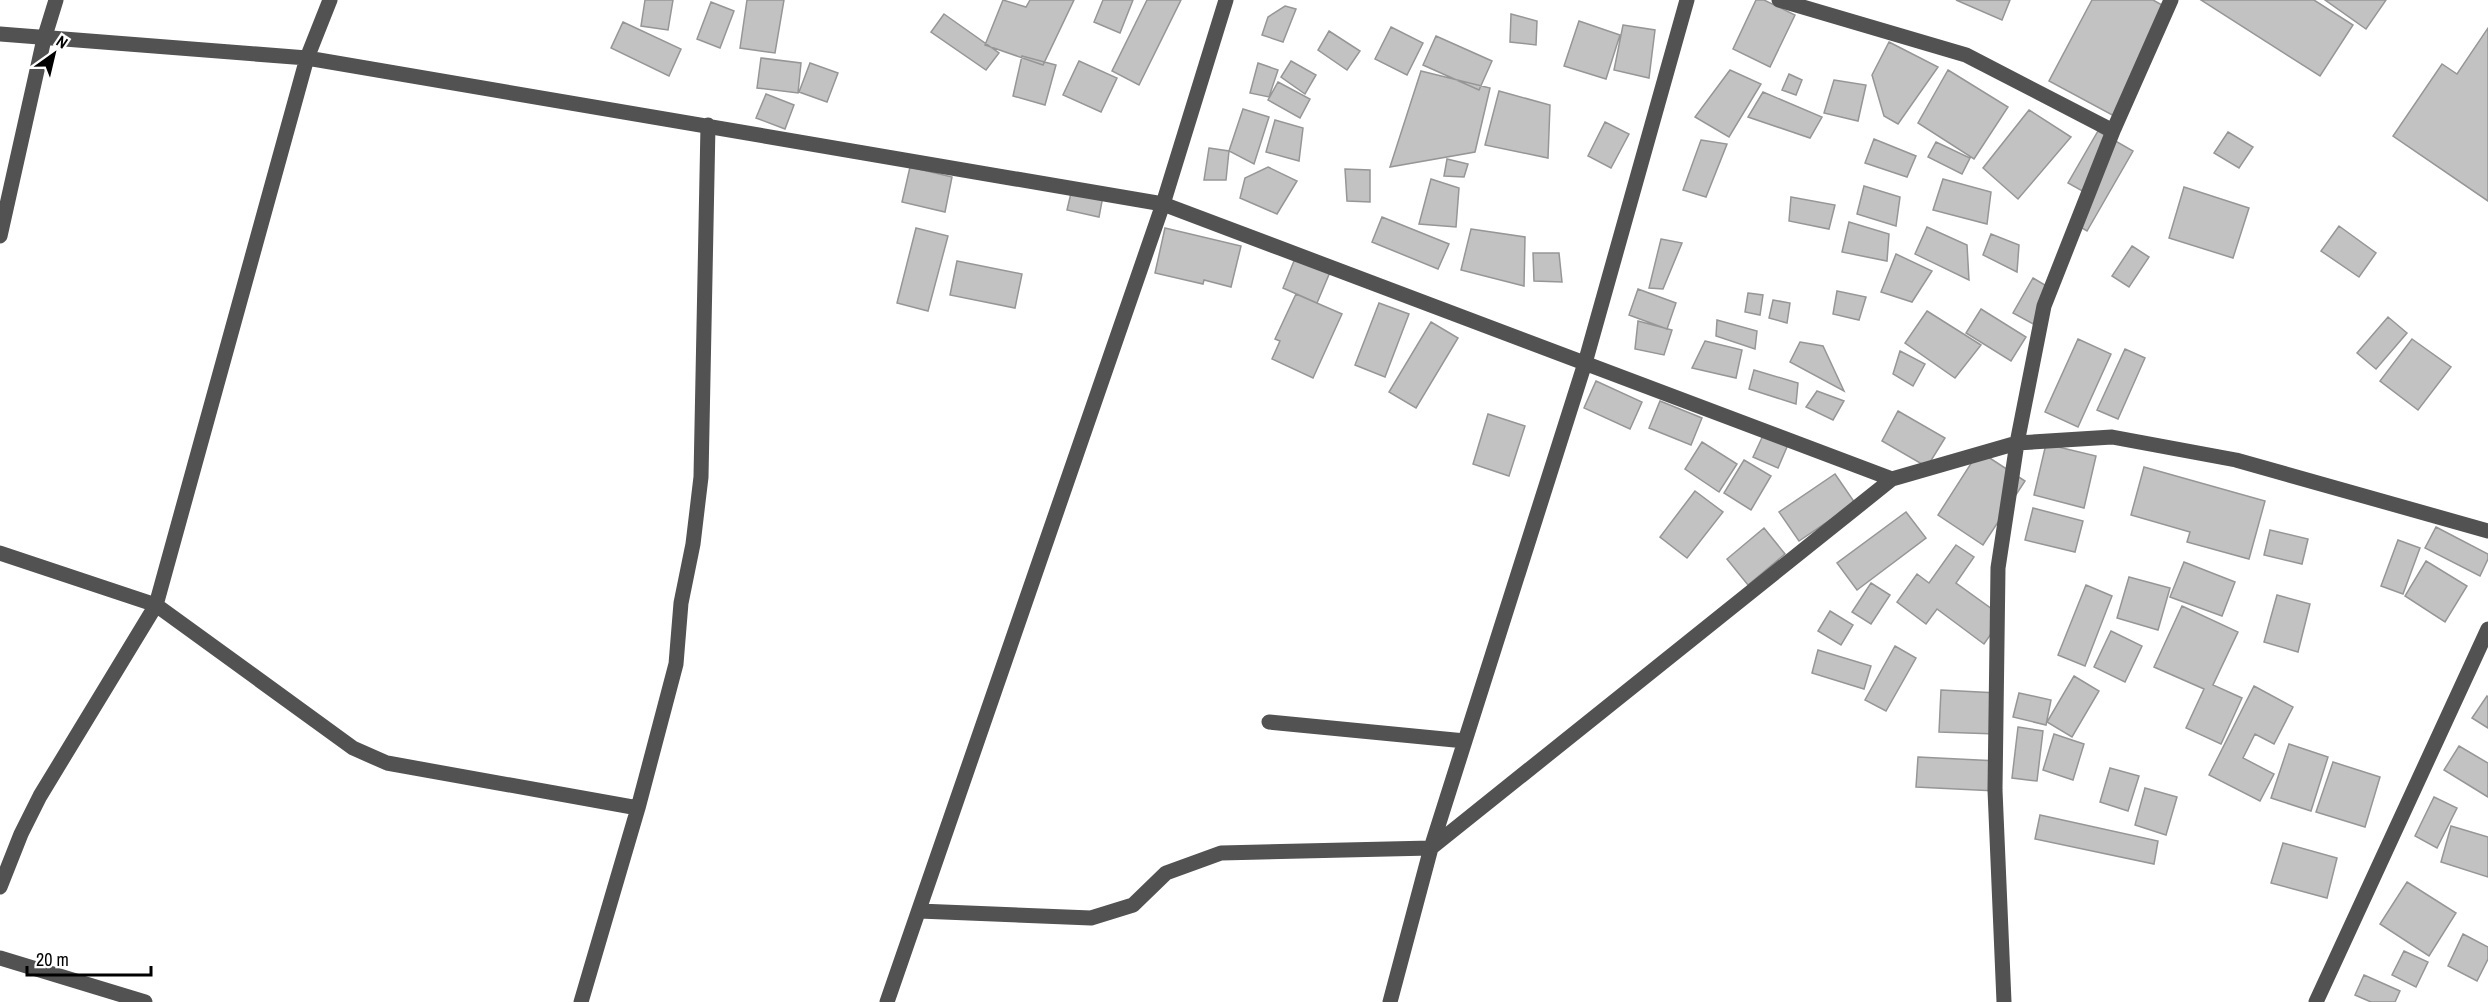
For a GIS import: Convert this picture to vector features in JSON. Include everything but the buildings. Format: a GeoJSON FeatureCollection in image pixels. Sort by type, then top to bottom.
{"type":"FeatureCollection","features":[{"type":"Feature","properties":{"kind":"street"},"geometry":{"type":"LineString","coordinates":[[0,236],[44,39],[56,0]]}},
{"type":"Feature","properties":{"kind":"street"},"geometry":{"type":"LineString","coordinates":[[0,887],[21,834],[40,796],[156,605],[307,58],[330,0]]}},
{"type":"Feature","properties":{"kind":"street"},"geometry":{"type":"LineString","coordinates":[[887,1002],[1163,204],[1226,0]]}},
{"type":"Feature","properties":{"kind":"street"},"geometry":{"type":"LineString","coordinates":[[1390,1002],[1431,848],[1585,363],[1687,0]]}},
{"type":"Feature","properties":{"kind":"street"},"geometry":{"type":"LineString","coordinates":[[1779,0],[1966,55],[2113,131]]}},
{"type":"Feature","properties":{"kind":"street"},"geometry":{"type":"LineString","coordinates":[[2004,1002],[1995,790],[1998,568],[2017,443],[2044,306],[2113,131],[2171,0]]}},
{"type":"Feature","properties":{"kind":"street"},"geometry":{"type":"LineString","coordinates":[[0,34],[307,58],[1163,204],[1892,479]]}},
{"type":"Feature","properties":{"kind":"street"},"geometry":{"type":"LineString","coordinates":[[581,1002],[638,808],[676,664],[681,603],[693,544],[701,477],[708,125]]}},
{"type":"Feature","properties":{"kind":"street"},"geometry":{"type":"LineString","coordinates":[[919,911],[1091,918],[1133,905],[1166,873],[1221,853],[1431,848],[1892,479],[2017,443],[2112,436],[2213,455],[2488,531]]}},
{"type":"Feature","properties":{"kind":"street"},"geometry":{"type":"LineString","coordinates":[[0,553],[156,605],[353,748],[387,763],[638,808]]}},
{"type":"Feature","properties":{"kind":"street"},"geometry":{"type":"LineString","coordinates":[[2316,1002],[2488,629]]}},
{"type":"Feature","properties":{"kind":"street"},"geometry":{"type":"LineString","coordinates":[[1269,722],[1465,741]]}},
{"type":"Feature","properties":{"kind":"street"},"geometry":{"type":"LineString","coordinates":[[0,958],[145,1002]]}}]}
